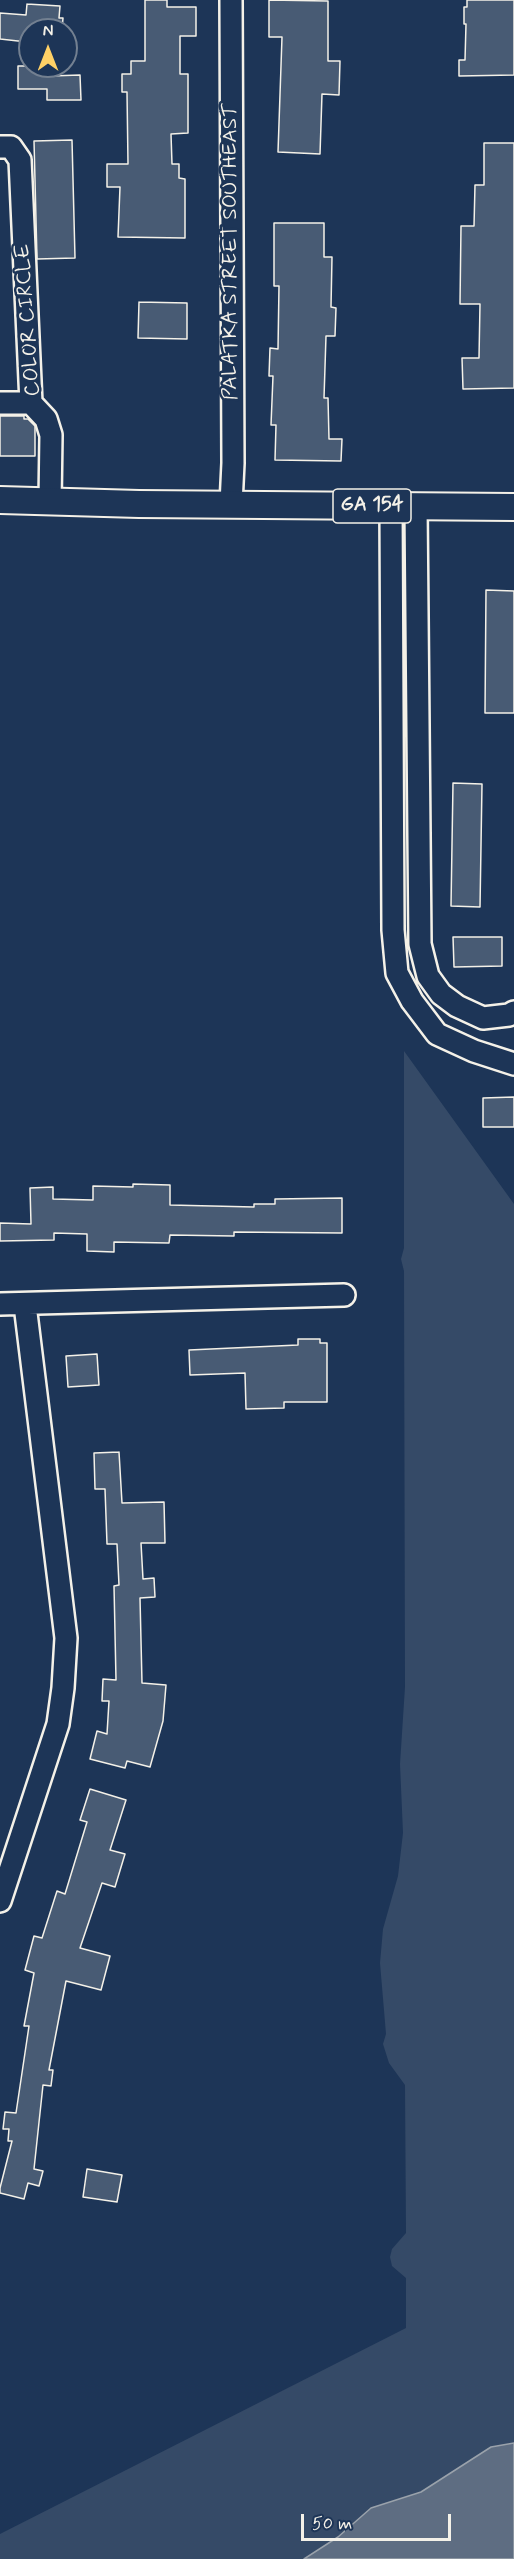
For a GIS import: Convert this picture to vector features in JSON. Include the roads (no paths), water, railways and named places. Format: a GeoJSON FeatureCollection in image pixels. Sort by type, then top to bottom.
{"type":"FeatureCollection","features":[{"type":"Feature","properties":{"kind":"main road","name":"GA 154"},"geometry":{"type":"LineString","coordinates":[[0,500],[514,507]]}},
{"type":"Feature","properties":{"kind":"street","name":"PALATKA STREET SOUTHEAST"},"geometry":{"type":"LineString","coordinates":[[231,0],[233,463],[231,504]]}},
{"type":"Feature","properties":{"kind":"street","name":"COLOR CIRCLE"},"geometry":{"type":"LineString","coordinates":[[0,147],[11,147],[20,160],[31,403],[46,418],[51,435],[50,502]]}},
{"type":"Feature","properties":{"kind":"street"},"geometry":{"type":"LineString","coordinates":[[0,403],[31,403]]}},
{"type":"Feature","properties":{"kind":"street"},"geometry":{"type":"LineString","coordinates":[[391,506],[393,930],[397,973],[412,1001],[437,1034],[474,1051],[514,1065]]}},
{"type":"Feature","properties":{"kind":"street"},"geometry":{"type":"LineString","coordinates":[[417,506],[420,944],[428,976],[441,994],[457,1006],[483,1018],[509,1015],[514,1012]]}},
{"type":"Feature","properties":{"kind":"street"},"geometry":{"type":"LineString","coordinates":[[474,1051],[483,1018]]}},
{"type":"Feature","properties":{"kind":"street"},"geometry":{"type":"LineString","coordinates":[[0,1304],[344,1295]]}},
{"type":"Feature","properties":{"kind":"street"},"geometry":{"type":"LineString","coordinates":[[0,1901],[58,1724],[66,1638],[25,1305]]}}]}
